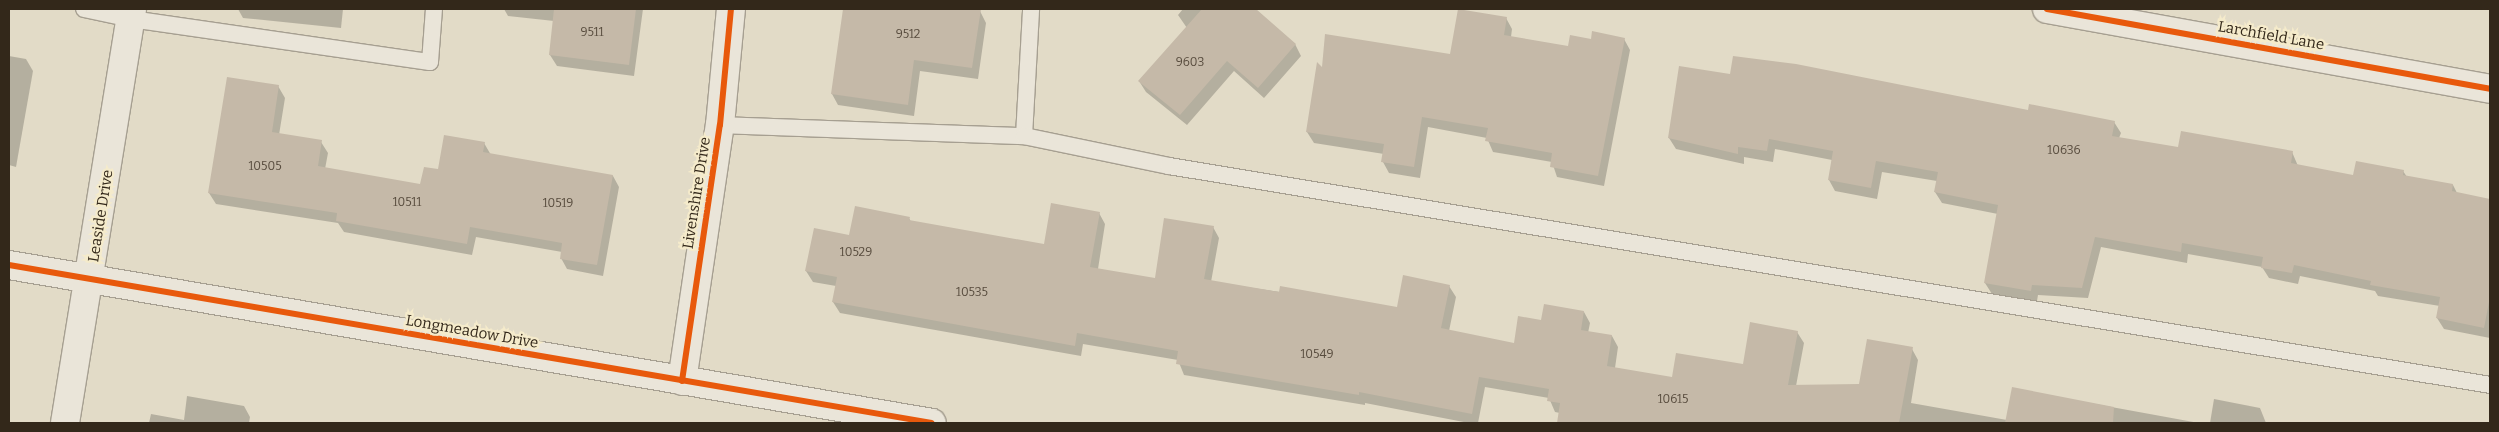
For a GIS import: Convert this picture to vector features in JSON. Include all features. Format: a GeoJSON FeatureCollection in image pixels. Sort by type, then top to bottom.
{"type":"FeatureCollection","features":[{"type":"Feature","properties":{"kind":"street","name":"Livenshire Drive"},"geometry":{"type":"LineString","coordinates":[[682,381],[720,125],[731,9]]}},
{"type":"Feature","properties":{"kind":"street","name":"Larchfield Lane"},"geometry":{"type":"LineString","coordinates":[[2047,9],[2490,89]]}},
{"type":"Feature","properties":{"kind":"street","name":"Leaside Drive"},"geometry":{"type":"LineString","coordinates":[[65,423],[91,280],[132,14]]}},
{"type":"Feature","properties":{"kind":"street","name":"Longmeadow Drive"},"geometry":{"type":"LineString","coordinates":[[9,266],[932,423]]}},
{"type":"Feature","properties":{"kind":"lane"},"geometry":{"type":"LineString","coordinates":[[84,9],[132,14],[430,62],[434,9]]}},
{"type":"Feature","properties":{"kind":"lane"},"geometry":{"type":"LineString","coordinates":[[1024,136],[1031,9]]}},
{"type":"Feature","properties":{"kind":"lane"},"geometry":{"type":"LineString","coordinates":[[720,125],[1024,136],[1169,166],[2490,385]]}},
{"type":"Feature","properties":{"kind":"building"},"geometry":{"type":"Polygon","coordinates":[[[554,9],[636,9],[629,65],[549,55],[554,9]]]}},
{"type":"Feature","properties":{"kind":"building"},"geometry":{"type":"Polygon","coordinates":[[[843,9],[981,9],[972,68],[914,60],[908,105],[831,94],[843,9]]]}},
{"type":"Feature","properties":{"kind":"building"},"geometry":{"type":"Polygon","coordinates":[[[1202,9],[1256,9],[1296,44],[1258,88],[1227,61],[1180,115],[1138,81],[1202,9]]]}},
{"type":"Feature","properties":{"kind":"building"},"geometry":{"type":"Polygon","coordinates":[[[1458,9],[1507,17],[1504,35],[1568,46],[1570,35],[1591,39],[1592,31],[1625,38],[1598,176],[1550,167],[1552,153],[1485,141],[1488,128],[1422,117],[1414,167],[1381,162],[1384,144],[1306,132],[1317,62],[1322,67],[1325,34],[1450,54],[1458,9]]]}},
{"type":"Feature","properties":{"kind":"building"},"geometry":{"type":"Polygon","coordinates":[[[1733,56],[1796,64],[2028,110],[2029,104],[2115,121],[2112,136],[2178,147],[2181,131],[2293,151],[2291,163],[2353,175],[2356,161],[2404,170],[2403,175],[2453,184],[2452,191],[2490,199],[2490,297],[2484,328],[2436,318],[2440,297],[2370,285],[2371,281],[2294,265],[2292,273],[2261,268],[2263,257],[2182,243],[2181,252],[2095,237],[2082,288],[2032,285],[2031,291],[1984,283],[1998,205],[1934,192],[1938,172],[1876,161],[1871,188],[1828,180],[1833,151],[1769,139],[1767,151],[1738,147],[1738,154],[1668,138],[1679,66],[1730,74],[1733,56]]]}},
{"type":"Feature","properties":{"kind":"building"},"geometry":{"type":"Polygon","coordinates":[[[227,77],[279,85],[272,132],[322,140],[318,166],[420,184],[424,167],[438,169],[444,135],[485,142],[483,152],[613,175],[597,265],[560,259],[562,243],[470,227],[467,244],[336,221],[337,213],[208,193],[227,77]]]}},
{"type":"Feature","properties":{"kind":"building"},"geometry":{"type":"Polygon","coordinates":[[[1051,203],[1100,212],[1090,267],[1155,278],[1164,218],[1214,226],[1204,279],[1279,292],[1280,286],[1397,307],[1403,275],[1450,285],[1441,328],[1514,343],[1518,316],[1541,320],[1544,304],[1584,311],[1581,330],[1612,335],[1607,366],[1672,377],[1676,353],[1743,364],[1750,322],[1798,331],[1788,385],[1859,384],[1867,339],[1913,347],[1899,423],[1557,423],[1560,403],[1547,401],[1549,389],[1479,377],[1472,414],[1359,392],[1359,395],[1176,364],[1178,351],[1077,333],[1075,346],[832,302],[837,277],[805,271],[814,228],[849,235],[855,206],[910,217],[909,220],[1044,244],[1051,203]]]}},
{"type":"Feature","properties":{"kind":"building"},"geometry":{"type":"Polygon","coordinates":[[[2012,387],[2114,407],[2113,423],[2005,423],[2012,387]]]}},
{"type":"Feature","properties":{"kind":"cycle path"},"geometry":{"type":"LineString","coordinates":[[682,381],[720,125],[731,9]]}},
{"type":"Feature","properties":{"kind":"cycle path"},"geometry":{"type":"LineString","coordinates":[[2047,9],[2490,89]]}},
{"type":"Feature","properties":{"kind":"cycle path"},"geometry":{"type":"LineString","coordinates":[[9,265],[932,423]]}}]}
